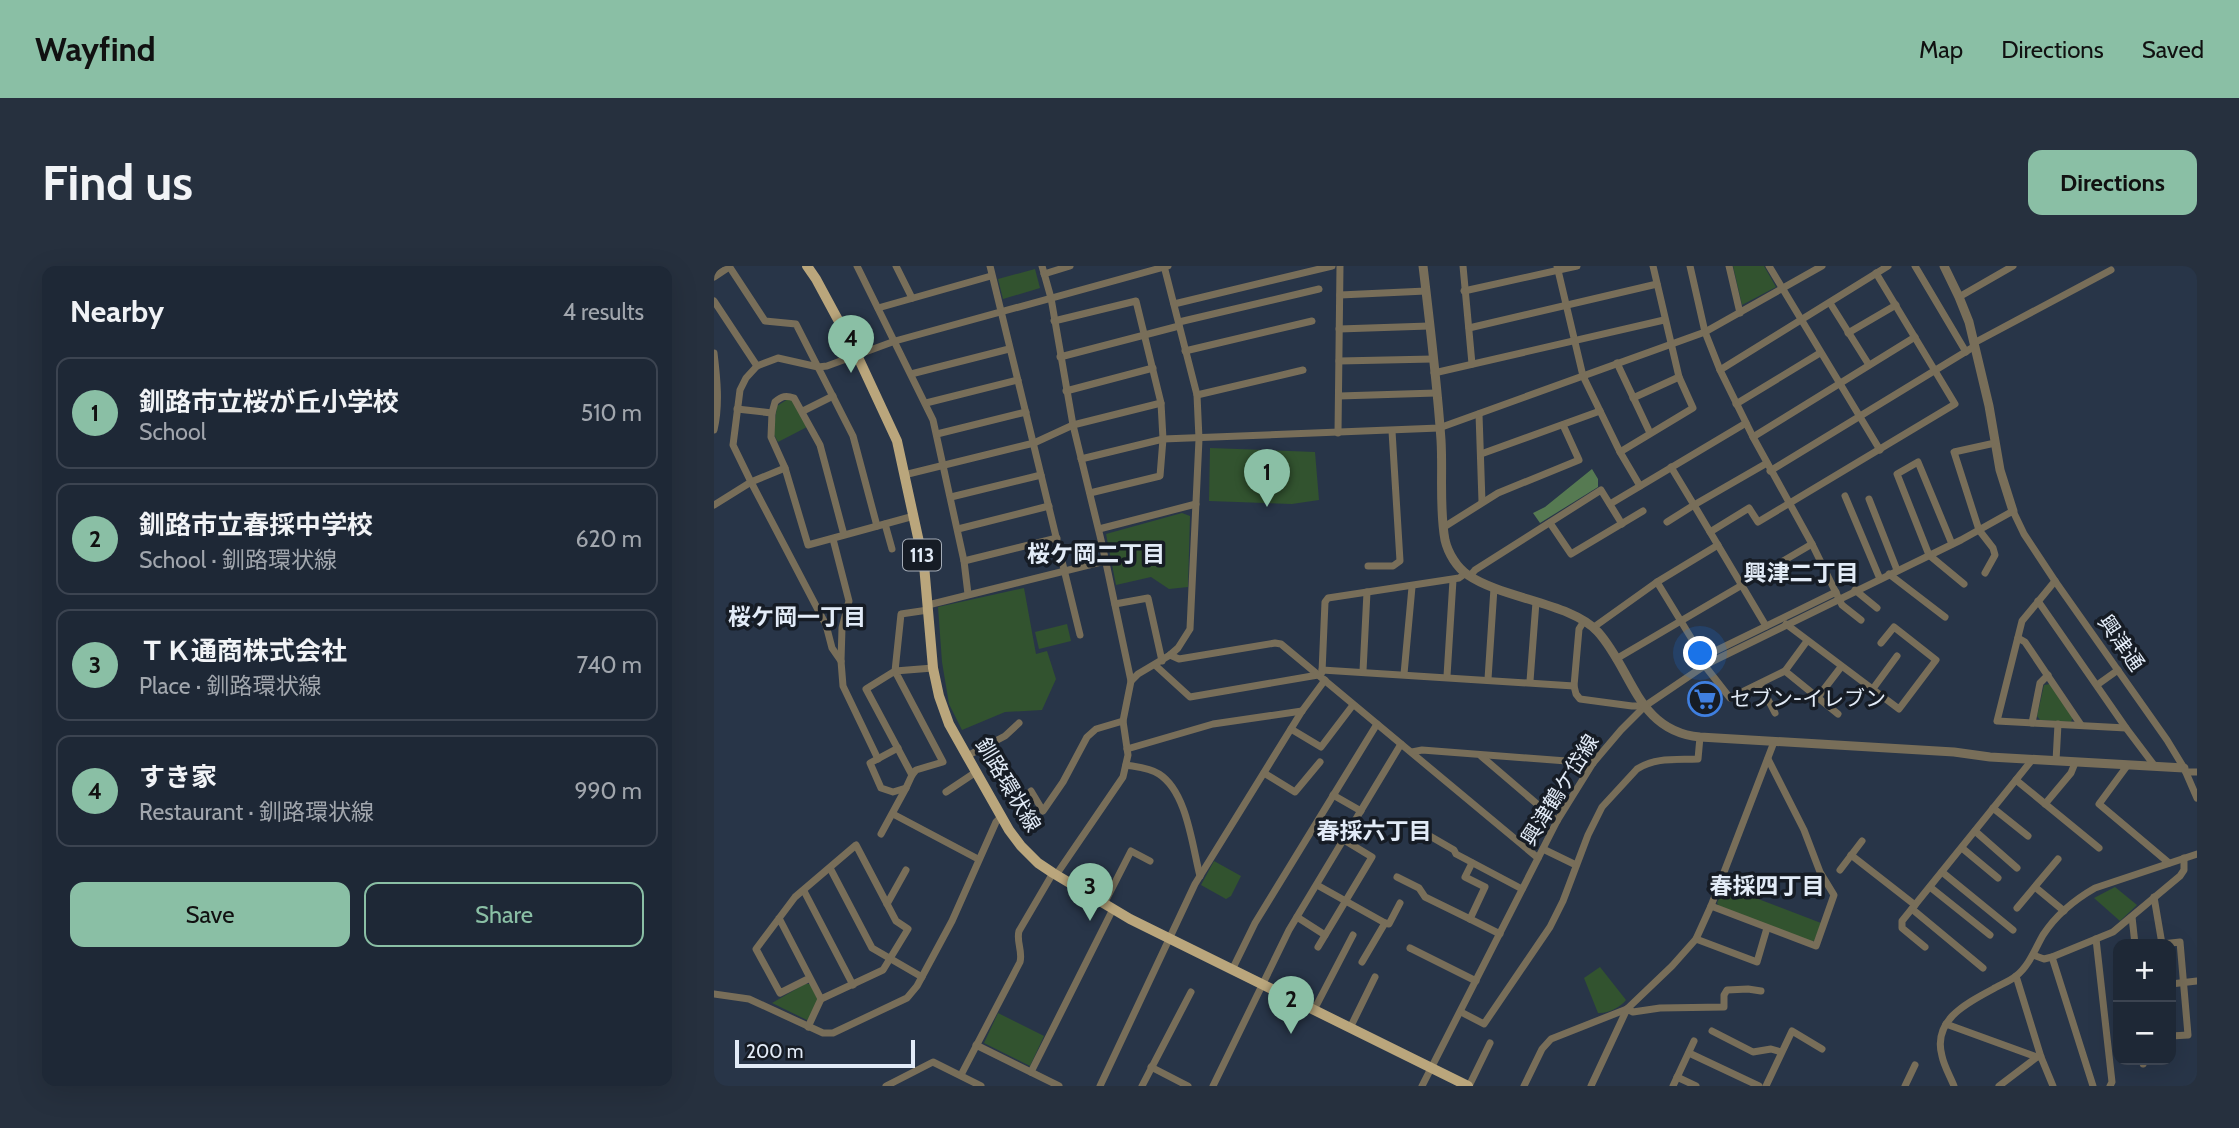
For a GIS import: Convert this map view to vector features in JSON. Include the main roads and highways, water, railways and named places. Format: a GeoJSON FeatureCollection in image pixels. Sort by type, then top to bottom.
{"type":"FeatureCollection","features":[{"type":"Feature","properties":{"kind":"main road","name":"釧路環状線"},"geometry":{"type":"LineString","coordinates":[[807,266],[857,355],[897,441],[924,565],[933,668],[949,724],[1021,846],[1038,863],[1055,874],[1168,939],[1469,1086]]}},
{"type":"Feature","properties":{"kind":"place","name":"すき家"},"geometry":{"type":"Point","coordinates":[851,373]}},
{"type":"Feature","properties":{"kind":"place","name":"釧路市立桜が丘小学校"},"geometry":{"type":"Point","coordinates":[1267,507]}},
{"type":"Feature","properties":{"kind":"place","name":"セブン-イレブン"},"geometry":{"type":"Point","coordinates":[1705,699]}},
{"type":"Feature","properties":{"kind":"place","name":"ＴＫ通商株式会社"},"geometry":{"type":"Point","coordinates":[1090,921]}},
{"type":"Feature","properties":{"kind":"place","name":"釧路市立春採中学校"},"geometry":{"type":"Point","coordinates":[1291,1034]}},
{"type":"Feature","properties":{"kind":"district","name":"桜ケ岡二丁目"},"geometry":{"type":"Point","coordinates":[1096,554]}},
{"type":"Feature","properties":{"kind":"district","name":"興津二丁目"},"geometry":{"type":"Point","coordinates":[1801,573]}},
{"type":"Feature","properties":{"kind":"district","name":"桜ケ岡一丁目"},"geometry":{"type":"Point","coordinates":[797,617]}},
{"type":"Feature","properties":{"kind":"district","name":"春採六丁目"},"geometry":{"type":"Point","coordinates":[1374,831]}},
{"type":"Feature","properties":{"kind":"district","name":"春採四丁目"},"geometry":{"type":"Point","coordinates":[1767,886]}}]}
